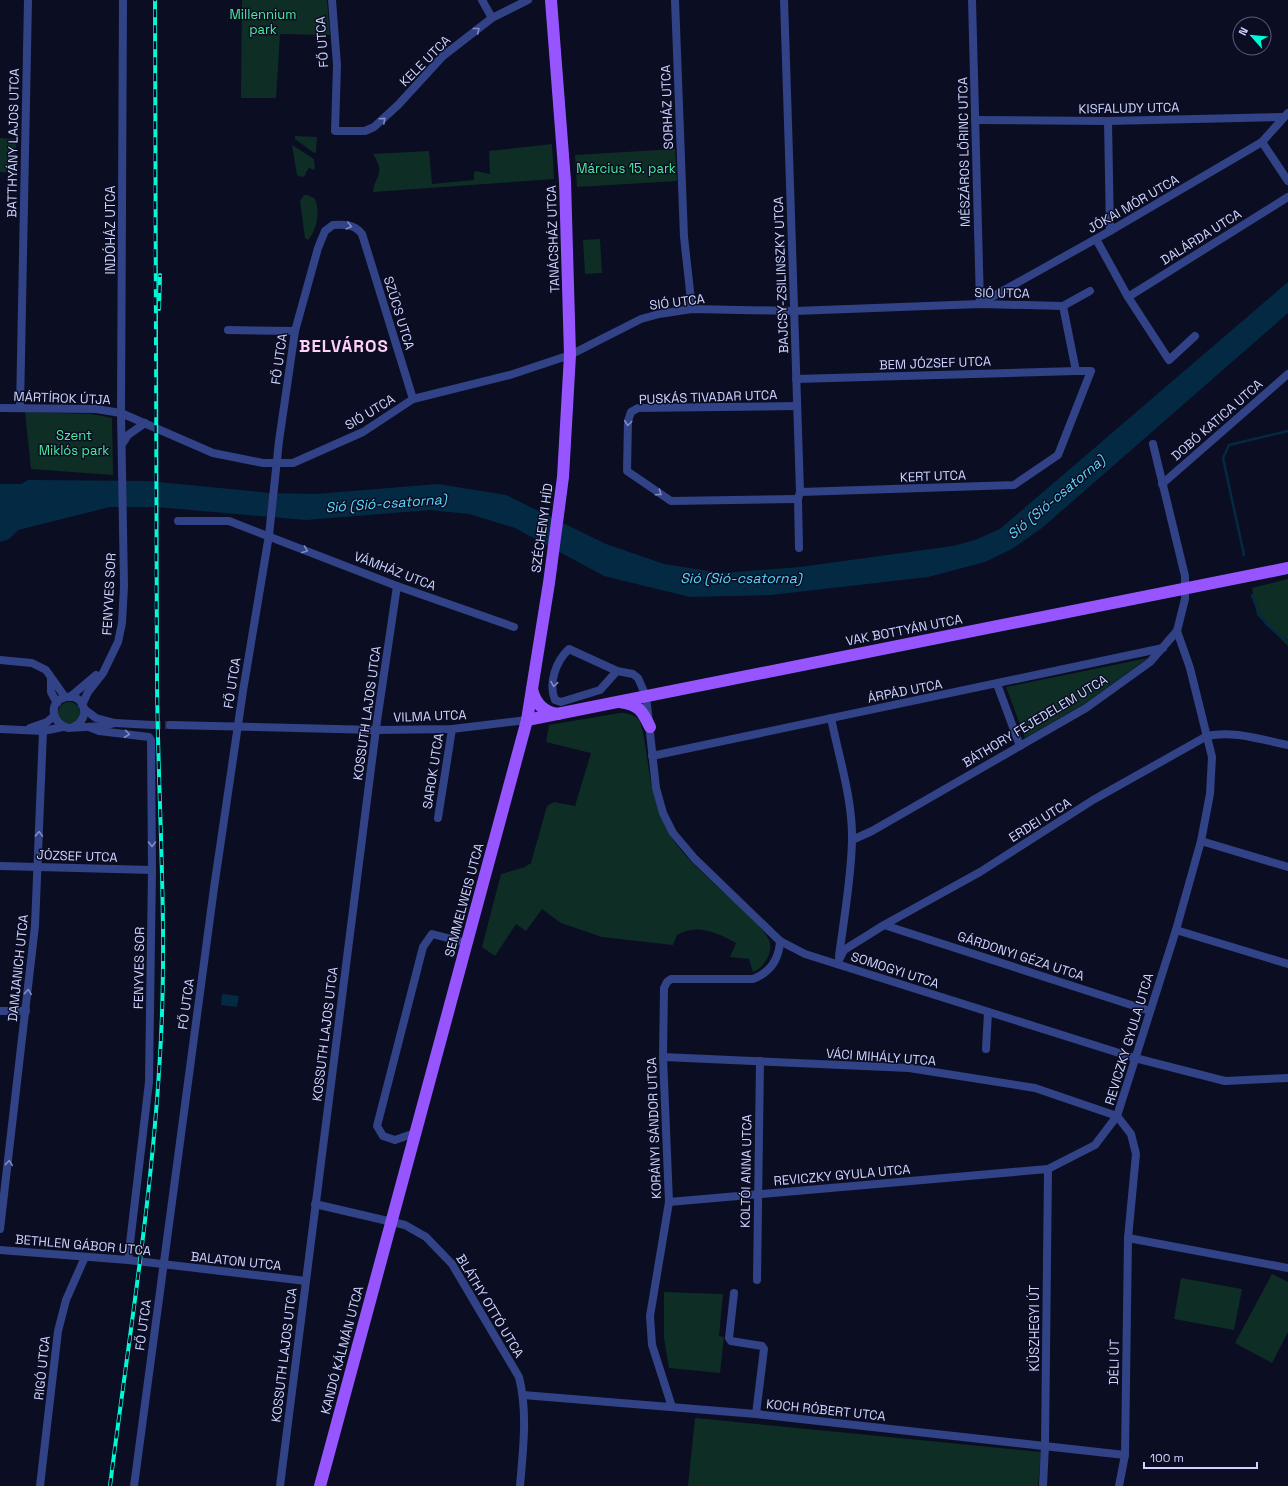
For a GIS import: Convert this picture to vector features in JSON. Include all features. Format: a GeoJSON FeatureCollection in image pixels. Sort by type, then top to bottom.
{"type":"FeatureCollection","features":[{"type":"Feature","properties":{"kind":"main road","name":"TANÁCSHÁZ UTCA"},"geometry":{"type":"LineString","coordinates":[[551,0],[565,181],[570,355],[563,477]]}},
{"type":"Feature","properties":{"kind":"main road","name":"SZÉCHENYI HÍD"},"geometry":{"type":"LineString","coordinates":[[549,583],[563,477]]}},
{"type":"Feature","properties":{"kind":"main road","name":"VAK BOTTYÁN UTCA"},"geometry":{"type":"LineString","coordinates":[[526,720],[1288,568]]}},
{"type":"Feature","properties":{"kind":"main road","name":"SEMMELWEIS UTCA"},"geometry":{"type":"LineString","coordinates":[[391,1221],[526,720],[549,583]]}},
{"type":"Feature","properties":{"kind":"main road"},"geometry":{"type":"LineString","coordinates":[[532,688],[539,705],[548,712],[559,714]]}},
{"type":"Feature","properties":{"kind":"main road"},"geometry":{"type":"LineString","coordinates":[[619,702],[631,704],[643,712],[650,727]]}},
{"type":"Feature","properties":{"kind":"main road","name":"KANDÓ KÁLMÁN UTCA"},"geometry":{"type":"LineString","coordinates":[[320,1486],[391,1221]]}},
{"type":"Feature","properties":{"kind":"street","name":"BATTHYÁNY LAJOS UTCA"},"geometry":{"type":"LineString","coordinates":[[20,408],[28,0]]}},
{"type":"Feature","properties":{"kind":"street","name":"INDÓHÁZ UTCA"},"geometry":{"type":"LineString","coordinates":[[123,0],[121,413],[123,459]]}},
{"type":"Feature","properties":{"kind":"street","name":"FŐ UTCA"},"geometry":{"type":"LineString","coordinates":[[332,0],[337,65],[335,131],[365,131]]}},
{"type":"Feature","properties":{"kind":"street"},"geometry":{"type":"LineString","coordinates":[[482,0],[492,18]]}},
{"type":"Feature","properties":{"kind":"street","name":"KELE UTCA"},"geometry":{"type":"LineString","coordinates":[[365,131],[374,127],[398,105],[443,56],[492,18],[528,0]]}},
{"type":"Feature","properties":{"kind":"street","name":"SORHÁZ UTCA"},"geometry":{"type":"LineString","coordinates":[[675,0],[684,237],[692,309]]}},
{"type":"Feature","properties":{"kind":"street","name":"BAJCSY-ZSILINSZKY UTCA"},"geometry":{"type":"LineString","coordinates":[[784,0],[798,406],[799,548]]}},
{"type":"Feature","properties":{"kind":"street","name":"MÉSZÁROS LŐRINC UTCA"},"geometry":{"type":"LineString","coordinates":[[972,0],[980,304]]}},
{"type":"Feature","properties":{"kind":"street","name":"KISFALUDY UTCA"},"geometry":{"type":"LineString","coordinates":[[975,120],[1108,121],[1285,115]]}},
{"type":"Feature","properties":{"kind":"street","name":"JÓKAI MÓR UTCA"},"geometry":{"type":"LineString","coordinates":[[980,304],[1110,231],[1262,142],[1285,115]]}},
{"type":"Feature","properties":{"kind":"street"},"geometry":{"type":"LineString","coordinates":[[1108,121],[1110,231]]}},
{"type":"Feature","properties":{"kind":"street"},"geometry":{"type":"LineString","coordinates":[[1262,142],[1288,181]]}},
{"type":"Feature","properties":{"kind":"street","name":"DALÁRDA UTCA"},"geometry":{"type":"LineString","coordinates":[[1128,297],[1288,197]]}},
{"type":"Feature","properties":{"kind":"street","name":"FŐ UTCA"},"geometry":{"type":"LineString","coordinates":[[134,1486],[213,895],[269,535],[275,477],[295,331],[318,248],[325,232],[333,224],[347,224],[357,228],[362,234]]}},
{"type":"Feature","properties":{"kind":"street","name":"SZŰCS UTCA"},"geometry":{"type":"LineString","coordinates":[[362,234],[413,399]]}},
{"type":"Feature","properties":{"kind":"street"},"geometry":{"type":"LineString","coordinates":[[1096,238],[1128,297],[1169,360],[1195,336]]}},
{"type":"Feature","properties":{"kind":"street"},"geometry":{"type":"LineString","coordinates":[[1076,371],[1063,306],[1090,291]]}},
{"type":"Feature","properties":{"kind":"street"},"geometry":{"type":"LineString","coordinates":[[993,304],[1000,292]]}},
{"type":"Feature","properties":{"kind":"street","name":"SIÓ UTCA"},"geometry":{"type":"LineString","coordinates":[[277,464],[297,461],[341,443],[385,418],[413,399],[510,375],[570,355],[641,319],[692,309],[794,311],[980,304],[1063,306]]}},
{"type":"Feature","properties":{"kind":"street"},"geometry":{"type":"LineString","coordinates":[[228,330],[295,331]]}},
{"type":"Feature","properties":{"kind":"street","name":"BEM JÓZSEF UTCA"},"geometry":{"type":"LineString","coordinates":[[796,379],[1076,371]]}},
{"type":"Feature","properties":{"kind":"street","name":"KERT UTCA"},"geometry":{"type":"LineString","coordinates":[[627,471],[671,501],[1014,485],[1058,455],[1091,371],[1076,371]]}},
{"type":"Feature","properties":{"kind":"street","name":"DOBÓ KATICA UTCA"},"geometry":{"type":"LineString","coordinates":[[1162,484],[1288,374]]}},
{"type":"Feature","properties":{"kind":"street","name":"PUSKÁS TIVADAR UTCA"},"geometry":{"type":"LineString","coordinates":[[627,471],[628,421],[631,412],[638,408],[798,406]]}},
{"type":"Feature","properties":{"kind":"street","name":"MÁRTÍROK ÚTJA"},"geometry":{"type":"LineString","coordinates":[[0,408],[96,409],[121,413],[213,453],[247,461],[277,464]]}},
{"type":"Feature","properties":{"kind":"street"},"geometry":{"type":"LineString","coordinates":[[123,444],[128,435],[144,423]]}},
{"type":"Feature","properties":{"kind":"street","name":"BÁTHORY FEJEDELEM UTCA"},"geometry":{"type":"LineString","coordinates":[[852,840],[872,831],[1086,708],[1150,662],[1177,631],[1185,599],[1185,576],[1153,444]]}},
{"type":"Feature","properties":{"kind":"street","name":"FENYVES SOR"},"geometry":{"type":"LineString","coordinates":[[83,707],[118,642],[122,623],[124,586],[123,459]]}},
{"type":"Feature","properties":{"kind":"street","name":"VÁMHÁZ UTCA"},"geometry":{"type":"LineString","coordinates":[[178,521],[229,521],[269,535],[398,586],[514,627]]}},
{"type":"Feature","properties":{"kind":"street","name":"KOSSUTH LAJOS UTCA"},"geometry":{"type":"LineString","coordinates":[[280,1486],[377,730],[398,586]]}},
{"type":"Feature","properties":{"kind":"street","name":"REVICZKY GYULA UTCA"},"geometry":{"type":"LineString","coordinates":[[669,1202],[1048,1169],[1095,1145],[1117,1116],[1176,930],[1201,841],[1210,794],[1212,757],[1190,668],[1177,631]]}},
{"type":"Feature","properties":{"kind":"street","name":"ÁRPÁD UTCA"},"geometry":{"type":"LineString","coordinates":[[652,756],[1163,648]]}},
{"type":"Feature","properties":{"kind":"street","name":"SOMOGYI UTCA"},"geometry":{"type":"LineString","coordinates":[[617,671],[600,690],[561,702],[555,700],[552,693],[557,664],[569,649],[617,671],[633,674],[638,678],[646,696],[652,756],[658,794],[673,833],[695,858],[780,940],[805,954],[1135,1058],[1225,1081],[1288,1078]]}},
{"type":"Feature","properties":{"kind":"street"},"geometry":{"type":"LineString","coordinates":[[0,660],[32,663],[46,670],[68,697],[79,701],[83,707],[96,718],[115,723],[153,725]]}},
{"type":"Feature","properties":{"kind":"street","name":"FENYVES SOR"},"geometry":{"type":"LineString","coordinates":[[68,697],[80,691],[107,664]]}},
{"type":"Feature","properties":{"kind":"street"},"geometry":{"type":"LineString","coordinates":[[51,678],[51,692],[57,703]]}},
{"type":"Feature","properties":{"kind":"street"},"geometry":{"type":"LineString","coordinates":[[997,684],[1020,746]]}},
{"type":"Feature","properties":{"kind":"street"},"geometry":{"type":"LineString","coordinates":[[63,727],[56,721],[53,711],[57,703],[68,697]]}},
{"type":"Feature","properties":{"kind":"street"},"geometry":{"type":"LineString","coordinates":[[73,727],[77,726],[84,718],[83,707]]}},
{"type":"Feature","properties":{"kind":"street"},"geometry":{"type":"LineString","coordinates":[[24,729],[38,727],[54,716]]}},
{"type":"Feature","properties":{"kind":"street"},"geometry":{"type":"LineString","coordinates":[[831,718],[848,801],[852,840],[847,898],[838,964]]}},
{"type":"Feature","properties":{"kind":"street","name":"VILMA UTCA"},"geometry":{"type":"LineString","coordinates":[[170,726],[377,730],[452,728],[526,720]]}},
{"type":"Feature","properties":{"kind":"street"},"geometry":{"type":"LineString","coordinates":[[0,729],[43,731],[63,727],[104,726],[115,723]]}},
{"type":"Feature","properties":{"kind":"street","name":"FENYVES SOR"},"geometry":{"type":"LineString","coordinates":[[89,726],[99,731],[149,737],[152,740],[149,1082],[128,1260]]}},
{"type":"Feature","properties":{"kind":"street","name":"SAROK UTCA"},"geometry":{"type":"LineString","coordinates":[[438,818],[452,728]]}},
{"type":"Feature","properties":{"kind":"street","name":"DAMJANICH UTCA"},"geometry":{"type":"LineString","coordinates":[[0,1229],[3,1183],[26,1011],[35,926],[43,731]]}},
{"type":"Feature","properties":{"kind":"street","name":"ERDEI UTCA"},"geometry":{"type":"LineString","coordinates":[[838,964],[844,950],[884,925],[980,872],[1093,800],[1207,736],[1219,734],[1288,745]]}},
{"type":"Feature","properties":{"kind":"street"},"geometry":{"type":"LineString","coordinates":[[1201,841],[1288,867]]}},
{"type":"Feature","properties":{"kind":"street","name":"JÓZSEF UTCA"},"geometry":{"type":"LineString","coordinates":[[0,866],[152,870]]}},
{"type":"Feature","properties":{"kind":"street","name":"GÁRDONYI GÉZA UTCA"},"geometry":{"type":"LineString","coordinates":[[884,925],[1150,1011]]}},
{"type":"Feature","properties":{"kind":"street"},"geometry":{"type":"LineString","coordinates":[[1176,930],[1288,964]]}},
{"type":"Feature","properties":{"kind":"street"},"geometry":{"type":"LineString","coordinates":[[415,1133],[395,1140],[383,1136],[377,1126],[423,947],[432,934],[467,943]]}},
{"type":"Feature","properties":{"kind":"street","name":"KORÁNYI SÁNDOR UTCA"},"geometry":{"type":"LineString","coordinates":[[672,1407],[652,1345],[650,1316],[669,1202],[662,996],[666,982],[671,979],[753,979],[764,975],[779,953],[780,940]]}},
{"type":"Feature","properties":{"kind":"street"},"geometry":{"type":"LineString","coordinates":[[0,1011],[26,1011]]}},
{"type":"Feature","properties":{"kind":"street"},"geometry":{"type":"LineString","coordinates":[[986,1050],[988,1012]]}},
{"type":"Feature","properties":{"kind":"street","name":"VÁCI MIHÁLY UTCA"},"geometry":{"type":"LineString","coordinates":[[663,1057],[909,1068],[1035,1088],[1117,1116]]}},
{"type":"Feature","properties":{"kind":"street","name":"KOLTÓI ANNA UTCA"},"geometry":{"type":"LineString","coordinates":[[757,1280],[760,1061]]}},
{"type":"Feature","properties":{"kind":"street","name":"DÉLI ÚT"},"geometry":{"type":"LineString","coordinates":[[1117,1116],[1131,1134],[1136,1154],[1128,1238],[1125,1455],[1119,1486]]}},
{"type":"Feature","properties":{"kind":"street","name":"KÜSZHEGYI ÚT"},"geometry":{"type":"LineString","coordinates":[[1043,1486],[1045,1446],[1048,1169]]}},
{"type":"Feature","properties":{"kind":"street","name":"BLÁTHY OTTÓ UTCA"},"geometry":{"type":"LineString","coordinates":[[315,1204],[405,1225],[426,1237],[452,1264],[519,1377],[524,1395],[525,1420],[520,1486]]}},
{"type":"Feature","properties":{"kind":"street"},"geometry":{"type":"LineString","coordinates":[[1128,1238],[1288,1268]]}},
{"type":"Feature","properties":{"kind":"street","name":"BETHLEN GÁBOR UTCA"},"geometry":{"type":"LineString","coordinates":[[0,1250],[128,1260],[163,1265]]}},
{"type":"Feature","properties":{"kind":"street","name":"RIGÓ UTCA"},"geometry":{"type":"LineString","coordinates":[[40,1486],[58,1331],[66,1300],[85,1257]]}},
{"type":"Feature","properties":{"kind":"street","name":"BALATON UTCA"},"geometry":{"type":"LineString","coordinates":[[163,1265],[306,1280]]}},
{"type":"Feature","properties":{"kind":"street"},"geometry":{"type":"LineString","coordinates":[[734,1293],[729,1338],[731,1341],[762,1346],[764,1349],[756,1414]]}},
{"type":"Feature","properties":{"kind":"street","name":"KOCH RÓBERT UTCA"},"geometry":{"type":"LineString","coordinates":[[524,1395],[756,1414],[1125,1455]]}},
{"type":"Feature","properties":{"kind":"green space","name":"Millennium park"},"geometry":{"type":"Polygon","coordinates":[[[242,0],[327,0],[330,35],[280,34],[276,98],[241,98],[242,0]]]}},
{"type":"Feature","properties":{"kind":"green space"},"geometry":{"type":"Polygon","coordinates":[[[295,136],[317,137],[316,152],[314,153],[295,139],[295,136]]]}},
{"type":"Feature","properties":{"kind":"green space"},"geometry":{"type":"Polygon","coordinates":[[[0,138],[16,139],[16,173],[0,172],[0,138]]]}},
{"type":"Feature","properties":{"kind":"green space"},"geometry":{"type":"Polygon","coordinates":[[[552,144],[554,179],[373,192],[379,174],[379,166],[373,154],[429,151],[432,184],[474,180],[474,173],[476,171],[490,174],[489,151],[552,144]]]}},
{"type":"Feature","properties":{"kind":"green space"},"geometry":{"type":"Polygon","coordinates":[[[292,145],[314,159],[315,170],[309,168],[305,176],[301,177],[297,175],[292,145]]]}},
{"type":"Feature","properties":{"kind":"green space","name":"Március 15. park"},"geometry":{"type":"Polygon","coordinates":[[[675,149],[677,181],[577,187],[575,155],[675,149]]]}},
{"type":"Feature","properties":{"kind":"green space"},"geometry":{"type":"Polygon","coordinates":[[[304,195],[314,198],[318,213],[314,231],[308,240],[305,238],[300,201],[304,195]]]}},
{"type":"Feature","properties":{"kind":"green space"},"geometry":{"type":"Polygon","coordinates":[[[600,239],[602,273],[585,274],[583,240],[600,239]]]}},
{"type":"Feature","properties":{"kind":"green space","name":"Szent Miklós park"},"geometry":{"type":"Polygon","coordinates":[[[25,412],[92,414],[112,418],[113,475],[31,469],[25,412]]]}},
{"type":"Feature","properties":{"kind":"green space"},"geometry":{"type":"Polygon","coordinates":[[[1288,579],[1288,646],[1257,615],[1252,588],[1288,579]]]}},
{"type":"Feature","properties":{"kind":"green space"},"geometry":{"type":"Polygon","coordinates":[[[1148,658],[1084,704],[1025,738],[1006,687],[1148,658]]]}},
{"type":"Feature","properties":{"kind":"green space"},"geometry":{"type":"Polygon","coordinates":[[[69,702],[77,705],[80,713],[77,721],[69,724],[61,721],[58,713],[61,705],[69,702]]]}},
{"type":"Feature","properties":{"kind":"green space"},"geometry":{"type":"Polygon","coordinates":[[[620,713],[633,715],[641,724],[652,788],[665,823],[674,841],[698,868],[757,924],[769,940],[770,950],[767,959],[757,970],[753,972],[749,959],[730,957],[736,943],[715,933],[700,930],[685,931],[677,935],[673,945],[602,937],[561,923],[542,909],[526,931],[516,924],[495,956],[482,947],[501,874],[525,867],[531,863],[547,806],[554,802],[575,806],[591,753],[546,742],[549,725],[620,713]]]}},
{"type":"Feature","properties":{"kind":"green space"},"geometry":{"type":"Polygon","coordinates":[[[1272,1274],[1288,1282],[1288,1332],[1272,1363],[1235,1343],[1272,1274]]]}},
{"type":"Feature","properties":{"kind":"green space"},"geometry":{"type":"Polygon","coordinates":[[[1181,1278],[1242,1289],[1234,1330],[1174,1319],[1181,1278]]]}},
{"type":"Feature","properties":{"kind":"green space"},"geometry":{"type":"Polygon","coordinates":[[[664,1292],[723,1294],[719,1336],[724,1337],[720,1373],[669,1368],[664,1338],[664,1292]]]}},
{"type":"Feature","properties":{"kind":"green space"},"geometry":{"type":"Polygon","coordinates":[[[695,1418],[1041,1452],[1038,1486],[688,1486],[695,1418]]]}},
{"type":"Feature","properties":{"kind":"water","name":"Sió (Sió-csatorna)"},"geometry":{"type":"Polygon","coordinates":[[[1288,282],[1288,313],[1042,528],[1012,549],[985,562],[928,577],[771,595],[690,597],[604,576],[515,528],[469,514],[430,510],[306,520],[156,507],[110,507],[18,530],[9,539],[0,542],[0,484],[21,484],[28,480],[148,481],[270,493],[316,494],[438,484],[506,495],[606,544],[664,564],[721,573],[800,567],[953,546],[975,540],[1000,529],[1288,282]]]}},
{"type":"Feature","properties":{"kind":"water"},"geometry":{"type":"Polygon","coordinates":[[[222,994],[239,996],[237,1007],[221,1005],[222,994]]]}},
{"type":"Feature","properties":{"kind":"waterway"},"geometry":{"type":"LineString","coordinates":[[1244,555],[1223,458],[1229,445],[1288,431]]}},
{"type":"Feature","properties":{"kind":"waterway"},"geometry":{"type":"LineString","coordinates":[[1252,595],[1261,617],[1269,626],[1288,641]]}},
{"type":"Feature","properties":{"kind":"tunnel"},"geometry":{"type":"LineString","coordinates":[[153,725],[170,725]]}},
{"type":"Feature","properties":{"kind":"railway"},"geometry":{"type":"LineString","coordinates":[[110,1486],[139,1271],[151,1163],[160,1055],[162,1008],[163,915],[156,596],[155,0]]}},
{"type":"Feature","properties":{"kind":"railway"},"geometry":{"type":"LineString","coordinates":[[159,309],[160,275]]}},
{"type":"Feature","properties":{"kind":"district","name":"BELVÁROS"},"geometry":{"type":"Point","coordinates":[344,346]}}]}
